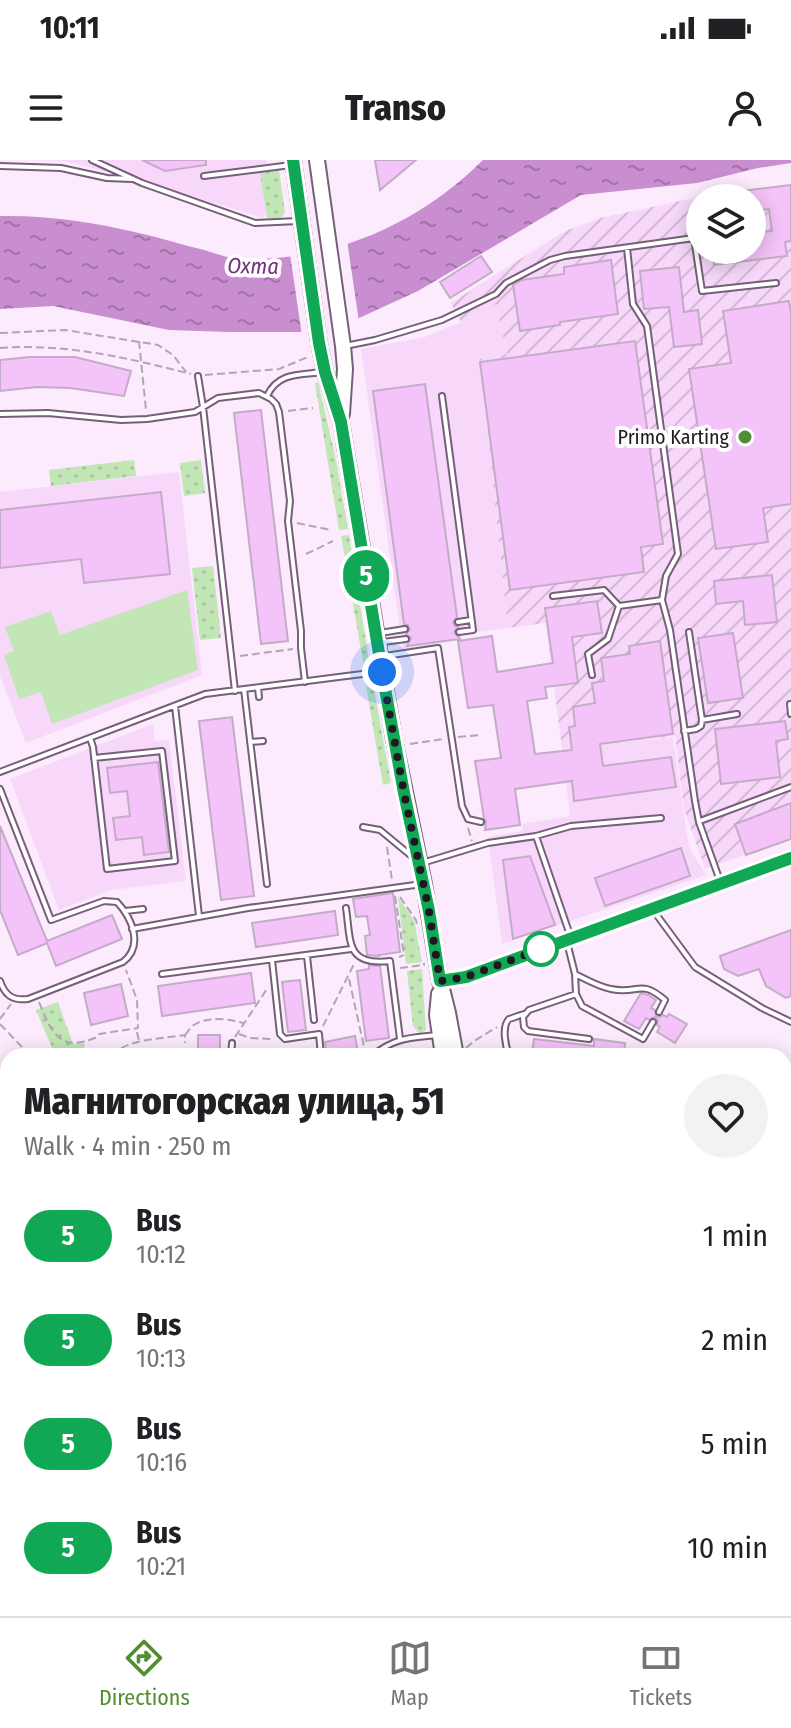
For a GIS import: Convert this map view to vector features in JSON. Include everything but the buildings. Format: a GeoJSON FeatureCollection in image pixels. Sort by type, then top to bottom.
{"type":"FeatureCollection","features":[{"type":"Feature","properties":{"kind":"main road"},"geometry":{"type":"LineString","coordinates":[[317,160],[345,369],[341,422]]}},
{"type":"Feature","properties":{"kind":"main road"},"geometry":{"type":"LineString","coordinates":[[293,162],[298,218],[304,237],[319,343],[341,422],[404,793],[420,863],[440,981],[458,1048]]}},
{"type":"Feature","properties":{"kind":"main road"},"geometry":{"type":"LineString","coordinates":[[298,218],[324,208]]}},
{"type":"Feature","properties":{"kind":"main road"},"geometry":{"type":"LineString","coordinates":[[440,981],[437,1015],[442,1048]]}},
{"type":"Feature","properties":{"kind":"street"},"geometry":{"type":"LineString","coordinates":[[440,981],[466,977],[790,861]]}},
{"type":"Feature","properties":{"kind":"lane"},"geometry":{"type":"LineString","coordinates":[[92,160],[134,179],[255,223],[298,218]]}},
{"type":"Feature","properties":{"kind":"lane"},"geometry":{"type":"LineString","coordinates":[[204,176],[293,162]]}},
{"type":"Feature","properties":{"kind":"lane"},"geometry":{"type":"LineString","coordinates":[[0,166],[61,168],[107,178],[134,179]]}},
{"type":"Feature","properties":{"kind":"lane"},"geometry":{"type":"LineString","coordinates":[[342,342],[375,340],[442,320],[496,294],[506,283],[550,260],[627,247],[694,238],[702,291],[776,283]]}},
{"type":"Feature","properties":{"kind":"lane"},"geometry":{"type":"LineString","coordinates":[[627,247],[633,304],[647,326],[678,554],[666,576],[662,600],[670,630],[699,822],[721,884]]}},
{"type":"Feature","properties":{"kind":"lane"},"geometry":{"type":"LineString","coordinates":[[267,396],[275,382],[283,378],[325,372]]}},
{"type":"Feature","properties":{"kind":"lane"},"geometry":{"type":"LineString","coordinates":[[198,376],[235,691]]}},
{"type":"Feature","properties":{"kind":"lane"},"geometry":{"type":"LineString","coordinates":[[0,414],[48,413],[121,420],[195,412],[226,396],[259,393],[267,396],[279,412],[290,501],[288,521],[305,682]]}},
{"type":"Feature","properties":{"kind":"lane"},"geometry":{"type":"LineString","coordinates":[[442,396],[473,630],[459,632]]}},
{"type":"Feature","properties":{"kind":"lane"},"geometry":{"type":"LineString","coordinates":[[185,414],[185,421]]}},
{"type":"Feature","properties":{"kind":"lane"},"geometry":{"type":"LineString","coordinates":[[553,596],[604,590],[619,606]]}},
{"type":"Feature","properties":{"kind":"lane"},"geometry":{"type":"LineString","coordinates":[[619,606],[662,600]]}},
{"type":"Feature","properties":{"kind":"lane"},"geometry":{"type":"LineString","coordinates":[[592,675],[588,654],[608,639],[619,606]]}},
{"type":"Feature","properties":{"kind":"lane"},"geometry":{"type":"LineString","coordinates":[[458,622],[471,620]]}},
{"type":"Feature","properties":{"kind":"lane"},"geometry":{"type":"LineString","coordinates":[[378,651],[405,629]]}},
{"type":"Feature","properties":{"kind":"lane"},"geometry":{"type":"LineString","coordinates":[[684,731],[701,726],[702,720],[689,632]]}},
{"type":"Feature","properties":{"kind":"lane"},"geometry":{"type":"LineString","coordinates":[[1,770],[205,694],[305,682],[406,639]]}},
{"type":"Feature","properties":{"kind":"lane"},"geometry":{"type":"LineString","coordinates":[[378,651],[438,648],[462,806],[468,819],[481,822]]}},
{"type":"Feature","properties":{"kind":"lane"},"geometry":{"type":"LineString","coordinates":[[258,688],[259,697]]}},
{"type":"Feature","properties":{"kind":"lane"},"geometry":{"type":"LineString","coordinates":[[244,689],[267,884]]}},
{"type":"Feature","properties":{"kind":"lane"},"geometry":{"type":"LineString","coordinates":[[790,704],[791,714]]}},
{"type":"Feature","properties":{"kind":"lane"},"geometry":{"type":"LineString","coordinates":[[175,706],[199,916]]}},
{"type":"Feature","properties":{"kind":"lane"},"geometry":{"type":"LineString","coordinates":[[702,720],[737,714]]}},
{"type":"Feature","properties":{"kind":"lane"},"geometry":{"type":"LineString","coordinates":[[90,738],[107,869],[175,861],[162,751],[94,758]]}},
{"type":"Feature","properties":{"kind":"lane"},"geometry":{"type":"LineString","coordinates":[[250,742],[263,741]]}},
{"type":"Feature","properties":{"kind":"lane"},"geometry":{"type":"LineString","coordinates":[[699,822],[791,787]]}},
{"type":"Feature","properties":{"kind":"lane"},"geometry":{"type":"LineString","coordinates":[[0,789],[51,920],[104,901],[117,902],[125,911],[135,939],[131,956],[123,962],[36,996],[13,999],[4,991],[0,981]]}},
{"type":"Feature","properties":{"kind":"lane"},"geometry":{"type":"LineString","coordinates":[[363,827],[380,830],[420,863],[475,847],[571,826],[661,818]]}},
{"type":"Feature","properties":{"kind":"lane"},"geometry":{"type":"LineString","coordinates":[[536,836],[568,939],[578,1001],[586,1009],[643,1039],[653,1022]]}},
{"type":"Feature","properties":{"kind":"lane"},"geometry":{"type":"LineString","coordinates":[[132,929],[248,908],[424,884]]}},
{"type":"Feature","properties":{"kind":"lane"},"geometry":{"type":"LineString","coordinates":[[346,908],[351,949],[362,960],[375,963],[390,961],[400,1039]]}},
{"type":"Feature","properties":{"kind":"lane"},"geometry":{"type":"LineString","coordinates":[[653,908],[655,915],[695,967],[791,1022]]}},
{"type":"Feature","properties":{"kind":"lane"},"geometry":{"type":"LineString","coordinates":[[125,911],[143,909]]}},
{"type":"Feature","properties":{"kind":"lane"},"geometry":{"type":"LineString","coordinates":[[162,974],[351,949]]}},
{"type":"Feature","properties":{"kind":"lane"},"geometry":{"type":"LineString","coordinates":[[307,956],[314,1020]]}},
{"type":"Feature","properties":{"kind":"lane"},"geometry":{"type":"LineString","coordinates":[[272,960],[280,1034],[285,1039],[319,1034],[320,1048]]}},
{"type":"Feature","properties":{"kind":"lane"},"geometry":{"type":"LineString","coordinates":[[575,974],[615,990],[646,987],[665,1000],[659,1012]]}},
{"type":"Feature","properties":{"kind":"lane"},"geometry":{"type":"LineString","coordinates":[[506,1048],[506,1024],[510,1019],[576,994]]}},
{"type":"Feature","properties":{"kind":"lane"},"geometry":{"type":"LineString","coordinates":[[525,1013],[523,1022],[528,1031],[589,1039]]}},
{"type":"Feature","properties":{"kind":"lane"},"geometry":{"type":"LineString","coordinates":[[382,1048],[400,1039],[440,1035]]}},
{"type":"Feature","properties":{"kind":"lane"},"geometry":{"type":"LineString","coordinates":[[232,1043],[232,1048]]}},
{"type":"Feature","properties":{"kind":"path"},"geometry":{"type":"LineString","coordinates":[[0,333],[65,330],[158,345],[173,355],[186,373]]}},
{"type":"Feature","properties":{"kind":"path"},"geometry":{"type":"LineString","coordinates":[[139,341],[146,411]]}},
{"type":"Feature","properties":{"kind":"path"},"geometry":{"type":"LineString","coordinates":[[0,348],[43,347],[94,352],[198,376],[279,369],[309,357]]}},
{"type":"Feature","properties":{"kind":"path"},"geometry":{"type":"LineString","coordinates":[[290,410],[313,408]]}},
{"type":"Feature","properties":{"kind":"path"},"geometry":{"type":"LineString","coordinates":[[295,523],[331,530]]}},
{"type":"Feature","properties":{"kind":"path"},"geometry":{"type":"LineString","coordinates":[[306,554],[333,541]]}},
{"type":"Feature","properties":{"kind":"path"},"geometry":{"type":"LineString","coordinates":[[231,657],[293,649]]}},
{"type":"Feature","properties":{"kind":"path"},"geometry":{"type":"LineString","coordinates":[[468,819],[469,834],[475,847]]}},
{"type":"Feature","properties":{"kind":"path"},"geometry":{"type":"LineString","coordinates":[[385,835],[404,955],[390,961]]}},
{"type":"Feature","properties":{"kind":"path"},"geometry":{"type":"LineString","coordinates":[[394,888],[416,920],[419,935]]}},
{"type":"Feature","properties":{"kind":"path"},"geometry":{"type":"LineString","coordinates":[[319,1034],[358,955]]}},
{"type":"Feature","properties":{"kind":"path"},"geometry":{"type":"LineString","coordinates":[[36,996],[52,1032],[63,1042],[87,1042],[99,1034],[138,1028],[137,1000],[123,962]]}},
{"type":"Feature","properties":{"kind":"path"},"geometry":{"type":"LineString","coordinates":[[391,970],[424,965]]}},
{"type":"Feature","properties":{"kind":"path"},"geometry":{"type":"LineString","coordinates":[[232,1043],[274,978]]}},
{"type":"Feature","properties":{"kind":"path"},"geometry":{"type":"LineString","coordinates":[[348,978],[365,1048]]}},
{"type":"Feature","properties":{"kind":"path"},"geometry":{"type":"LineString","coordinates":[[0,1019],[13,999]]}},
{"type":"Feature","properties":{"kind":"path"},"geometry":{"type":"LineString","coordinates":[[119,1048],[185,1035],[195,1024],[209,1020],[230,1019],[245,1023]]}},
{"type":"Feature","properties":{"kind":"path"},"geometry":{"type":"LineString","coordinates":[[0,1024],[22,1048]]}},
{"type":"Feature","properties":{"kind":"path"},"geometry":{"type":"LineString","coordinates":[[466,1048],[483,1035],[506,1024]]}},
{"type":"Feature","properties":{"kind":"path"},"geometry":{"type":"LineString","coordinates":[[137,1032],[139,1042]]}},
{"type":"Feature","properties":{"kind":"path"},"geometry":{"type":"LineString","coordinates":[[237,1034],[250,1038],[285,1039]]}},
{"type":"Feature","properties":{"kind":"path"},"geometry":{"type":"LineString","coordinates":[[185,1035],[186,1048]]}},
{"type":"Feature","properties":{"kind":"shaded area"},"geometry":{"type":"Polygon","coordinates":[[[29,160],[266,160],[273,204],[263,218],[129,177],[63,161],[29,160]]]}},
{"type":"Feature","properties":{"kind":"shaded area"},"geometry":{"type":"Polygon","coordinates":[[[791,185],[791,838],[705,869],[684,809],[675,736],[562,749],[546,623],[508,628],[480,359],[507,354],[496,304],[461,322],[451,303],[563,232],[600,218],[686,200],[686,264],[766,264],[766,188],[791,185]]]}},
{"type":"Feature","properties":{"kind":"shaded area"},"geometry":{"type":"Polygon","coordinates":[[[496,303],[507,354],[480,359],[508,628],[463,634],[460,639],[403,650],[361,349],[425,337],[496,303]]]}},
{"type":"Feature","properties":{"kind":"shaded area"},"geometry":{"type":"Polygon","coordinates":[[[179,472],[202,675],[26,743],[0,676],[0,492],[179,472]]]}},
{"type":"Feature","properties":{"kind":"shaded area"},"geometry":{"type":"Polygon","coordinates":[[[153,724],[155,741],[169,740],[186,881],[111,890],[59,910],[10,779],[153,724]]]}},
{"type":"Feature","properties":{"kind":"shaded area"},"geometry":{"type":"Polygon","coordinates":[[[673,737],[690,849],[706,875],[502,944],[488,837],[523,831],[522,824],[570,816],[562,749],[673,737]]]}},
{"type":"Feature","properties":{"kind":"green space"},"geometry":{"type":"Polygon","coordinates":[[[279,170],[285,213],[280,218],[267,218],[260,173],[279,170]]]}},
{"type":"Feature","properties":{"kind":"green space"},"geometry":{"type":"Polygon","coordinates":[[[318,382],[348,529],[339,530],[315,383],[318,382]]]}},
{"type":"Feature","properties":{"kind":"green space"},"geometry":{"type":"Polygon","coordinates":[[[134,460],[136,476],[51,486],[49,470],[134,460]]]}},
{"type":"Feature","properties":{"kind":"green space"},"geometry":{"type":"Polygon","coordinates":[[[201,460],[205,493],[184,496],[180,463],[201,460]]]}},
{"type":"Feature","properties":{"kind":"green space"},"geometry":{"type":"Polygon","coordinates":[[[349,535],[369,661],[364,667],[341,536],[349,535]]]}},
{"type":"Feature","properties":{"kind":"green space"},"geometry":{"type":"Polygon","coordinates":[[[213,566],[221,638],[200,640],[192,568],[213,566]]]}},
{"type":"Feature","properties":{"kind":"green space"},"geometry":{"type":"Polygon","coordinates":[[[187,590],[198,670],[52,724],[41,692],[19,699],[4,655],[14,651],[5,627],[51,611],[60,635],[187,590]]]}},
{"type":"Feature","properties":{"kind":"green space"},"geometry":{"type":"Polygon","coordinates":[[[365,680],[373,684],[391,783],[383,785],[365,680]]]}},
{"type":"Feature","properties":{"kind":"green space"},"geometry":{"type":"Polygon","coordinates":[[[398,897],[414,920],[422,962],[406,964],[398,897]]]}},
{"type":"Feature","properties":{"kind":"green space"},"geometry":{"type":"Polygon","coordinates":[[[422,969],[426,1030],[421,1033],[413,1026],[407,971],[422,969]]]}},
{"type":"Feature","properties":{"kind":"green space"},"geometry":{"type":"Polygon","coordinates":[[[58,1002],[73,1044],[84,1044],[84,1048],[52,1048],[36,1010],[58,1002]]]}},
{"type":"Feature","properties":{"kind":"water","name":"Охта"},"geometry":{"type":"Polygon","coordinates":[[[483,160],[791,160],[791,163],[697,183],[581,195],[418,291],[359,318],[301,332],[169,330],[53,306],[0,309],[0,216],[53,218],[105,226],[223,256],[269,258],[303,255],[369,236],[430,204],[483,160]]]}},
{"type":"Feature","properties":{"kind":"pier"},"geometry":{"type":"Polygon","coordinates":[[[347,240],[359,322],[302,336],[290,254],[347,240]]]}},
{"type":"Feature","properties":{"kind":"bus line","name":"5"},"geometry":{"type":"LineString","coordinates":[[293,160],[319,343],[341,422],[382,672],[440,981],[466,977],[791,858]]}},
{"type":"Feature","properties":{"kind":"place","name":"Primo Karting"},"geometry":{"type":"Point","coordinates":[745,437]}},
{"type":"Feature","properties":{"kind":"route"},"geometry":{"type":"LineString","coordinates":[[382,672],[440,981],[466,977],[541,949]]}}]}
